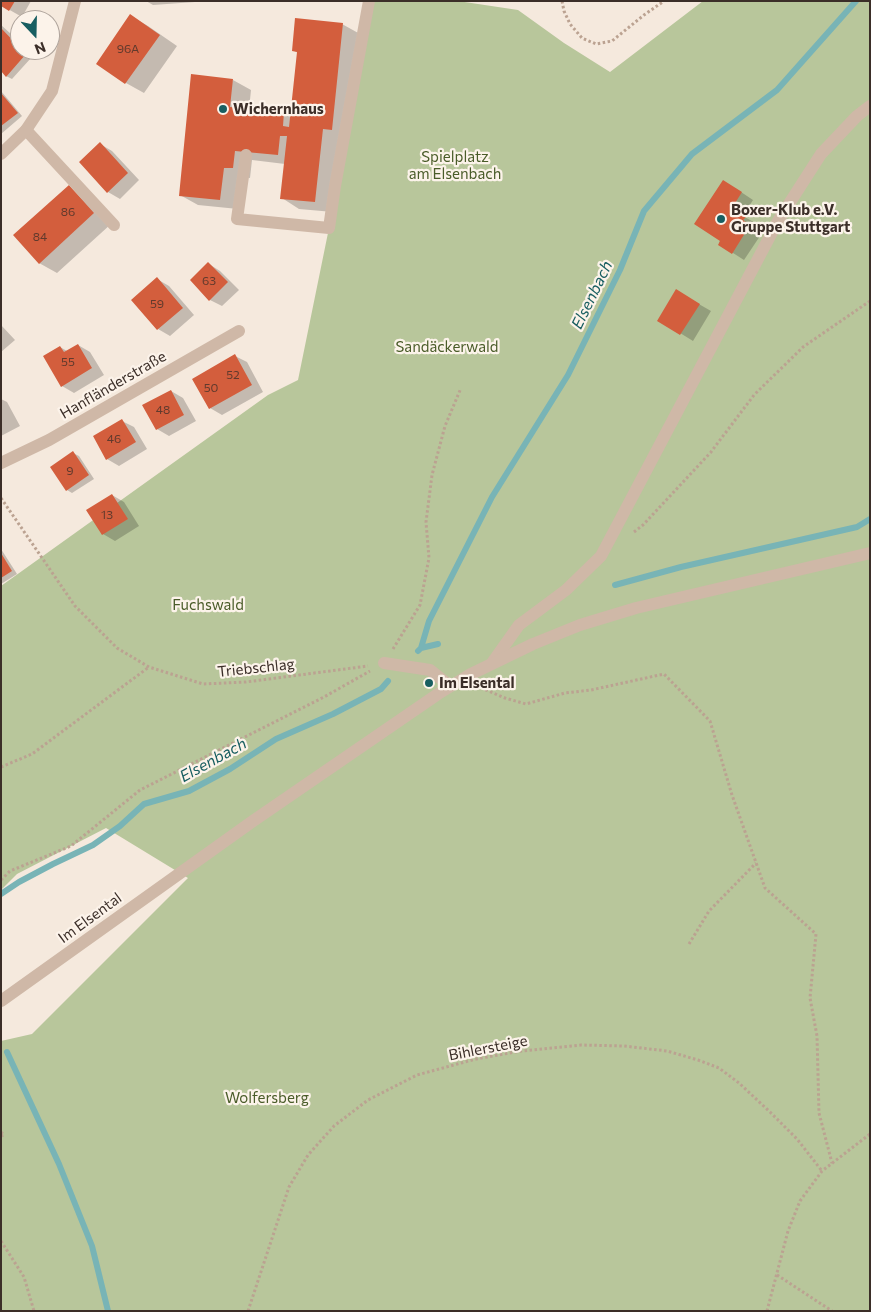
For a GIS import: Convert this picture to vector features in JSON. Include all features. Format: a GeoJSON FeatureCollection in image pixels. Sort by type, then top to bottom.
{"type":"FeatureCollection","features":[{"type":"Feature","properties":{"kind":"street"},"geometry":{"type":"LineString","coordinates":[[1,154],[26,130],[52,91],[75,1]]}},
{"type":"Feature","properties":{"kind":"street"},"geometry":{"type":"LineString","coordinates":[[246,155],[237,219],[329,228],[369,1]]}},
{"type":"Feature","properties":{"kind":"street"},"geometry":{"type":"LineString","coordinates":[[492,663],[520,625],[566,590],[601,556],[778,221],[822,154],[870,106]]}},
{"type":"Feature","properties":{"kind":"street"},"geometry":{"type":"LineString","coordinates":[[26,130],[114,225]]}},
{"type":"Feature","properties":{"kind":"street","name":"Hanfländerstraße"},"geometry":{"type":"LineString","coordinates":[[1,463],[49,440],[239,331]]}},
{"type":"Feature","properties":{"kind":"street","name":"Im Elsental"},"geometry":{"type":"LineString","coordinates":[[1,1002],[253,821],[450,686],[492,663],[580,625],[636,608],[870,553]]}},
{"type":"Feature","properties":{"kind":"street"},"geometry":{"type":"LineString","coordinates":[[384,664],[430,670],[450,686]]}},
{"type":"Feature","properties":{"kind":"path"},"geometry":{"type":"LineString","coordinates":[[562,1],[570,24],[582,38],[596,44],[612,41],[664,1]]}},
{"type":"Feature","properties":{"kind":"path"},"geometry":{"type":"LineString","coordinates":[[629,536],[643,525],[711,452],[754,395],[804,347],[870,301]]}},
{"type":"Feature","properties":{"kind":"path"},"geometry":{"type":"LineString","coordinates":[[1,880],[10,871],[71,846],[140,790],[324,697],[384,664],[420,605],[429,558],[426,522],[432,475],[445,426],[461,388]]}},
{"type":"Feature","properties":{"kind":"path","name":"Triebschlag"},"geometry":{"type":"LineString","coordinates":[[1,498],[75,606],[116,648],[149,667],[203,684],[246,682],[384,664]]}},
{"type":"Feature","properties":{"kind":"path"},"geometry":{"type":"LineString","coordinates":[[1,767],[32,754],[149,667]]}},
{"type":"Feature","properties":{"kind":"path"},"geometry":{"type":"LineString","coordinates":[[469,675],[486,690],[526,704],[565,692],[591,690],[664,674],[710,721],[732,795],[765,888],[816,934],[810,998],[817,1036],[820,1113],[832,1163]]}},
{"type":"Feature","properties":{"kind":"path"},"geometry":{"type":"LineString","coordinates":[[688,944],[709,911],[756,862]]}},
{"type":"Feature","properties":{"kind":"path","name":"Bihlersteige"},"geometry":{"type":"LineString","coordinates":[[248,1311],[289,1187],[308,1155],[334,1126],[368,1100],[417,1075],[476,1059],[521,1051],[581,1045],[624,1046],[667,1051],[698,1060],[719,1068],[739,1083],[797,1139],[822,1171]]}},
{"type":"Feature","properties":{"kind":"path"},"geometry":{"type":"LineString","coordinates":[[1,1132],[4,1135],[1,1136]]}},
{"type":"Feature","properties":{"kind":"path"},"geometry":{"type":"LineString","coordinates":[[767,1311],[788,1231],[800,1201],[822,1171],[870,1134]]}},
{"type":"Feature","properties":{"kind":"path"},"geometry":{"type":"LineString","coordinates":[[1,1241],[24,1277],[34,1311]]}},
{"type":"Feature","properties":{"kind":"path"},"geometry":{"type":"LineString","coordinates":[[777,1275],[832,1311]]}},
{"type":"Feature","properties":{"kind":"green space"},"geometry":{"type":"Polygon","coordinates":[[[369,1],[458,1],[518,10],[564,43],[610,72],[703,1],[870,1],[870,1311],[1,1311],[1,1041],[32,1034],[188,878],[106,828],[17,874],[1,890],[1,586],[268,395],[298,380],[329,228],[369,1]]]}},
{"type":"Feature","properties":{"kind":"building"},"geometry":{"type":"Polygon","coordinates":[[[1,1],[15,1],[9,11],[1,6],[1,1]]]}},
{"type":"Feature","properties":{"kind":"building"},"geometry":{"type":"Polygon","coordinates":[[[130,14],[160,35],[125,84],[96,64],[130,14]]]}},
{"type":"Feature","properties":{"kind":"building","name":"Wichernhaus"},"geometry":{"type":"Polygon","coordinates":[[[295,18],[343,23],[332,130],[323,129],[315,202],[280,199],[287,136],[280,136],[278,155],[235,151],[233,168],[224,168],[220,200],[179,196],[191,74],[233,79],[230,107],[284,112],[283,126],[289,127],[297,52],[292,51],[295,18]]]}},
{"type":"Feature","properties":{"kind":"building"},"geometry":{"type":"Polygon","coordinates":[[[1,28],[10,37],[10,60],[21,60],[6,77],[1,71],[1,28]]]}},
{"type":"Feature","properties":{"kind":"building"},"geometry":{"type":"Polygon","coordinates":[[[1,93],[18,113],[1,126],[1,93]]]}},
{"type":"Feature","properties":{"kind":"building"},"geometry":{"type":"Polygon","coordinates":[[[100,142],[128,173],[107,193],[79,162],[100,142]]]}},
{"type":"Feature","properties":{"kind":"building","name":"Boxer-Klub e.V. Gruppe Stuttgart"},"geometry":{"type":"Polygon","coordinates":[[[723,180],[742,192],[732,208],[746,217],[743,220],[750,225],[732,254],[718,245],[720,241],[694,224],[723,180]]]}},
{"type":"Feature","properties":{"kind":"building"},"geometry":{"type":"Polygon","coordinates":[[[69,185],[94,213],[39,264],[13,235],[69,185]]]}},
{"type":"Feature","properties":{"kind":"building"},"geometry":{"type":"Polygon","coordinates":[[[208,262],[228,282],[209,301],[190,280],[208,262]]]}},
{"type":"Feature","properties":{"kind":"building"},"geometry":{"type":"Polygon","coordinates":[[[157,277],[183,308],[157,330],[131,300],[157,277]]]}},
{"type":"Feature","properties":{"kind":"building"},"geometry":{"type":"Polygon","coordinates":[[[676,289],[700,304],[680,335],[657,321],[676,289]]]}},
{"type":"Feature","properties":{"kind":"building"},"geometry":{"type":"Polygon","coordinates":[[[78,344],[92,368],[61,387],[43,356],[60,346],[64,352],[78,344]]]}},
{"type":"Feature","properties":{"kind":"building"},"geometry":{"type":"Polygon","coordinates":[[[235,354],[252,385],[209,409],[192,379],[235,354]]]}},
{"type":"Feature","properties":{"kind":"building"},"geometry":{"type":"Polygon","coordinates":[[[171,390],[184,415],[156,430],[142,405],[171,390]]]}},
{"type":"Feature","properties":{"kind":"building"},"geometry":{"type":"Polygon","coordinates":[[[122,419],[136,442],[106,460],[93,436],[122,419]]]}},
{"type":"Feature","properties":{"kind":"building"},"geometry":{"type":"Polygon","coordinates":[[[73,451],[89,475],[66,491],[50,467],[73,451]]]}},
{"type":"Feature","properties":{"kind":"building"},"geometry":{"type":"Polygon","coordinates":[[[112,494],[128,519],[102,535],[86,510],[112,494]]]}},
{"type":"Feature","properties":{"kind":"building"},"geometry":{"type":"Polygon","coordinates":[[[1,553],[12,571],[1,578],[1,553]]]}},
{"type":"Feature","properties":{"kind":"waterway","name":"Elsenbach"},"geometry":{"type":"LineString","coordinates":[[418,651],[421,648],[429,621],[492,497],[568,375],[620,270],[644,211],[692,154],[777,90],[856,1]]}},
{"type":"Feature","properties":{"kind":"waterway"},"geometry":{"type":"LineString","coordinates":[[615,585],[681,567],[857,527],[870,519]]}},
{"type":"Feature","properties":{"kind":"waterway"},"geometry":{"type":"LineString","coordinates":[[421,648],[438,644]]}},
{"type":"Feature","properties":{"kind":"waterway","name":"Elsenbach"},"geometry":{"type":"LineString","coordinates":[[1,894],[19,882],[93,845],[120,826],[144,804],[189,791],[230,769],[276,739],[333,714],[381,689],[388,681]]}},
{"type":"Feature","properties":{"kind":"waterway"},"geometry":{"type":"LineString","coordinates":[[7,1052],[59,1164],[92,1246],[108,1311]]}},
{"type":"Feature","properties":{"kind":"place","name":"Wichernhaus"},"geometry":{"type":"Point","coordinates":[223,109]}},
{"type":"Feature","properties":{"kind":"place","name":"Boxer-Klub e.V. Gruppe Stuttgart"},"geometry":{"type":"Point","coordinates":[721,219]}},
{"type":"Feature","properties":{"kind":"place","name":"Im Elsental"},"geometry":{"type":"Point","coordinates":[429,683]}},
{"type":"Feature","properties":{"kind":"park label","name":"Spielplatz am Elsenbach"},"geometry":{"type":"Point","coordinates":[455,166]}},
{"type":"Feature","properties":{"kind":"park label","name":"Sandäckerwald"},"geometry":{"type":"Point","coordinates":[447,347]}},
{"type":"Feature","properties":{"kind":"park label","name":"Fuchswald"},"geometry":{"type":"Point","coordinates":[208,605]}},
{"type":"Feature","properties":{"kind":"park label","name":"Wolfersberg"},"geometry":{"type":"Point","coordinates":[267,1098]}}]}
